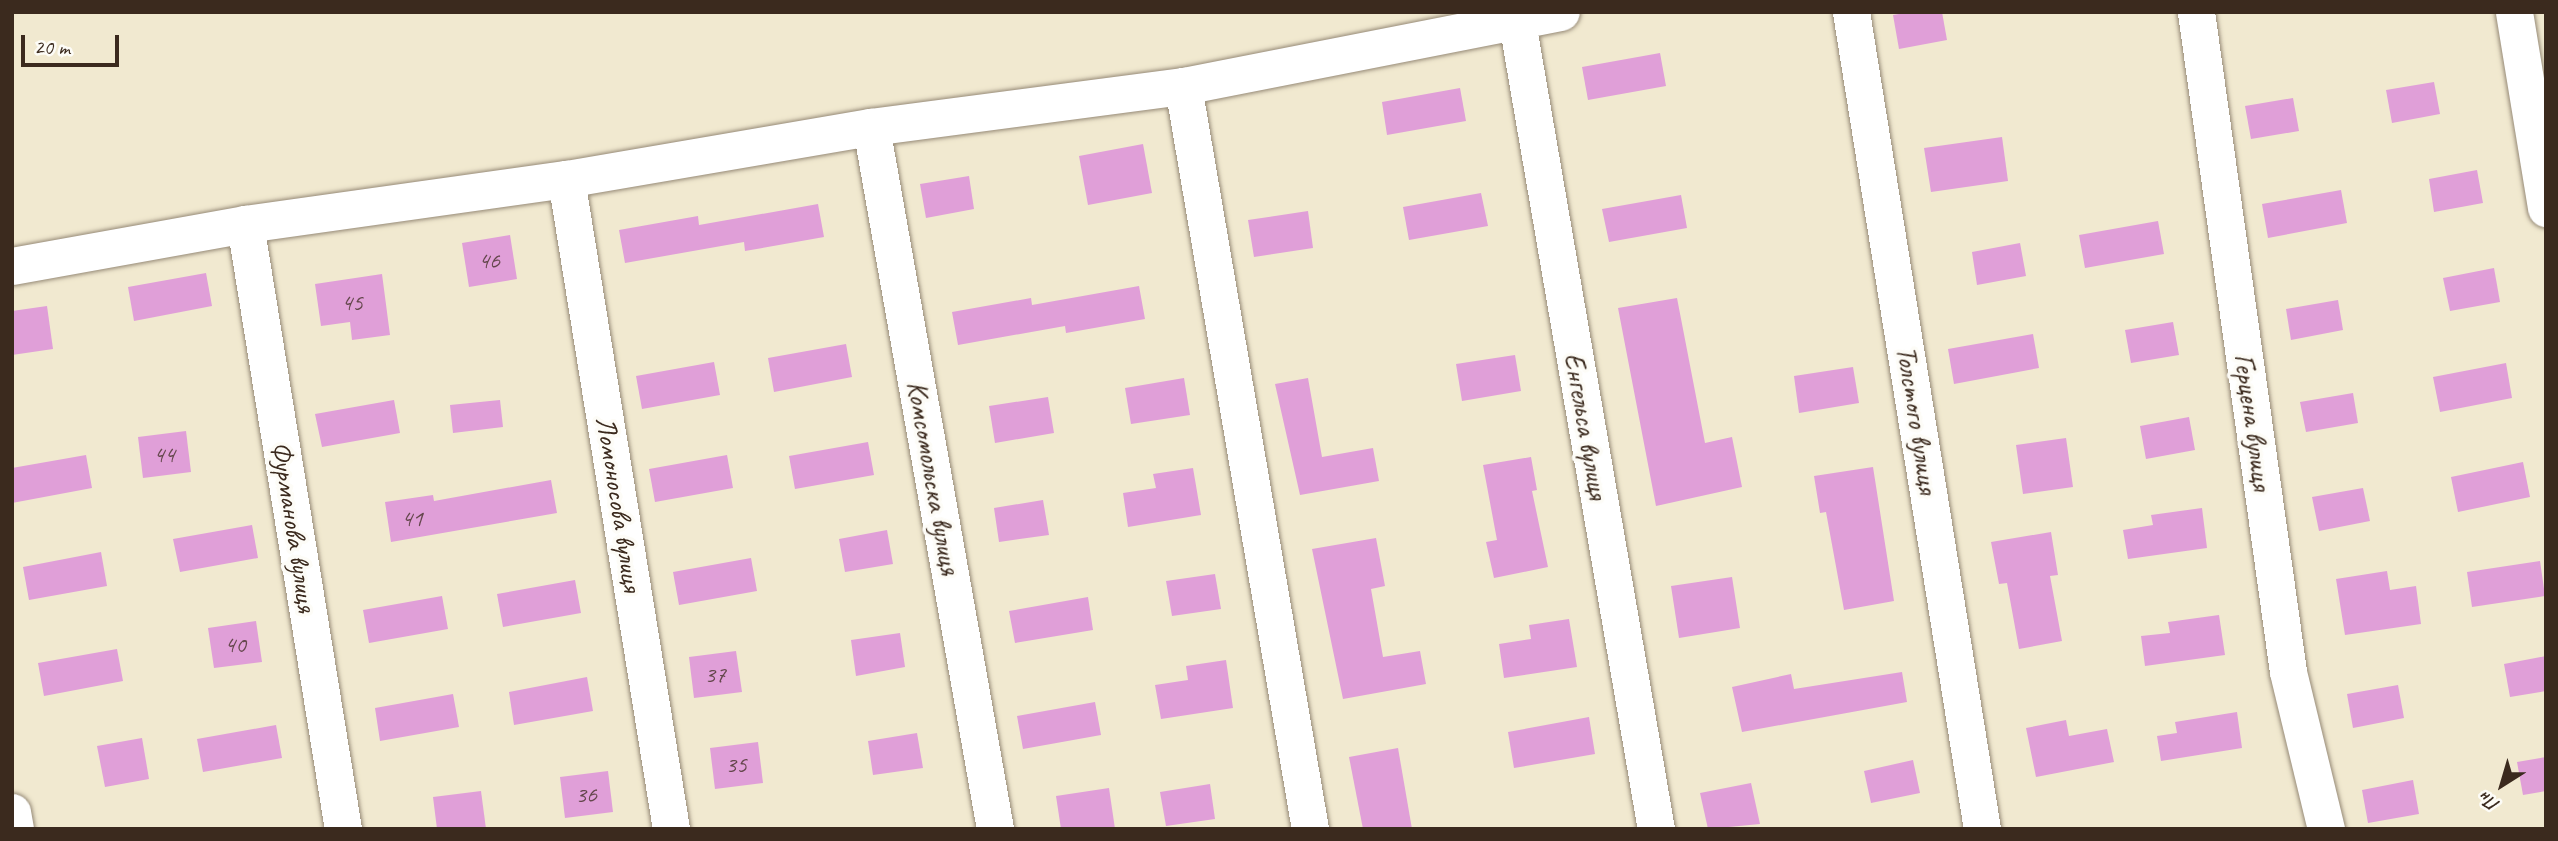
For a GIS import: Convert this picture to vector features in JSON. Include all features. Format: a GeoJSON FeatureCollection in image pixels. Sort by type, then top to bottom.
{"type":"FeatureCollection","features":[{"type":"Feature","properties":{"kind":"street"},"geometry":{"type":"LineString","coordinates":[[12,266],[245,224],[566,179],[871,127],[1183,86],[1561,12]]}},
{"type":"Feature","properties":{"kind":"street","name":"Толстого вулиця"},"geometry":{"type":"LineString","coordinates":[[1851,12],[1982,829]]}},
{"type":"Feature","properties":{"kind":"street","name":"Герцена вулиця"},"geometry":{"type":"LineString","coordinates":[[2196,12],[2288,671],[2326,829]]}},
{"type":"Feature","properties":{"kind":"street"},"geometry":{"type":"LineString","coordinates":[[2514,12],[2546,208]]}},
{"type":"Feature","properties":{"kind":"street","name":"Енгельса вулиця"},"geometry":{"type":"LineString","coordinates":[[1517,22],[1656,829]]}},
{"type":"Feature","properties":{"kind":"street"},"geometry":{"type":"LineString","coordinates":[[1183,86],[1310,829]]}},
{"type":"Feature","properties":{"kind":"street","name":"Комсомольска вулиця"},"geometry":{"type":"LineString","coordinates":[[871,127],[995,829]]}},
{"type":"Feature","properties":{"kind":"street","name":"Ломоносова вулиця"},"geometry":{"type":"LineString","coordinates":[[566,179],[671,829]]}},
{"type":"Feature","properties":{"kind":"street","name":"Фурманова вулиця"},"geometry":{"type":"LineString","coordinates":[[245,224],[343,829]]}},
{"type":"Feature","properties":{"kind":"street"},"geometry":{"type":"LineString","coordinates":[[12,812],[15,829]]}},
{"type":"Feature","properties":{"kind":"building"},"geometry":{"type":"Polygon","coordinates":[[[1942,12],[1947,40],[1899,49],[1893,15],[1942,12]]]}},
{"type":"Feature","properties":{"kind":"building"},"geometry":{"type":"Polygon","coordinates":[[[1660,53],[1666,86],[1588,100],[1582,67],[1660,53]]]}},
{"type":"Feature","properties":{"kind":"building"},"geometry":{"type":"Polygon","coordinates":[[[2434,82],[2440,114],[2392,123],[2386,90],[2434,82]]]}},
{"type":"Feature","properties":{"kind":"building"},"geometry":{"type":"Polygon","coordinates":[[[1460,88],[1466,121],[1387,135],[1382,102],[1460,88]]]}},
{"type":"Feature","properties":{"kind":"building"},"geometry":{"type":"Polygon","coordinates":[[[2293,98],[2299,131],[2251,139],[2245,106],[2293,98]]]}},
{"type":"Feature","properties":{"kind":"building"},"geometry":{"type":"Polygon","coordinates":[[[2002,137],[2008,181],[1931,192],[1924,148],[2002,137]]]}},
{"type":"Feature","properties":{"kind":"building"},"geometry":{"type":"Polygon","coordinates":[[[1143,144],[1152,193],[1088,205],[1079,156],[1143,144]]]}},
{"type":"Feature","properties":{"kind":"building"},"geometry":{"type":"Polygon","coordinates":[[[2477,170],[2483,203],[2434,212],[2429,179],[2477,170]]]}},
{"type":"Feature","properties":{"kind":"building"},"geometry":{"type":"Polygon","coordinates":[[[969,176],[974,209],[926,218],[920,184],[969,176]]]}},
{"type":"Feature","properties":{"kind":"building"},"geometry":{"type":"Polygon","coordinates":[[[2341,190],[2347,223],[2268,238],[2262,204],[2341,190]]]}},
{"type":"Feature","properties":{"kind":"building"},"geometry":{"type":"Polygon","coordinates":[[[1481,193],[1488,226],[1409,240],[1403,207],[1481,193]]]}},
{"type":"Feature","properties":{"kind":"building"},"geometry":{"type":"Polygon","coordinates":[[[1681,195],[1687,228],[1609,242],[1602,209],[1681,195]]]}},
{"type":"Feature","properties":{"kind":"building"},"geometry":{"type":"Polygon","coordinates":[[[818,204],[824,237],[745,251],[744,242],[625,263],[619,230],[698,216],[699,225],[818,204]]]}},
{"type":"Feature","properties":{"kind":"building"},"geometry":{"type":"Polygon","coordinates":[[[1308,211],[1313,248],[1254,257],[1248,220],[1308,211]]]}},
{"type":"Feature","properties":{"kind":"building"},"geometry":{"type":"Polygon","coordinates":[[[2158,221],[2164,254],[2085,268],[2079,235],[2158,221]]]}},
{"type":"Feature","properties":{"kind":"building"},"geometry":{"type":"Polygon","coordinates":[[[510,235],[517,279],[469,287],[462,243],[510,235]]]}},
{"type":"Feature","properties":{"kind":"building"},"geometry":{"type":"Polygon","coordinates":[[[2020,243],[2026,276],[1977,285],[1972,252],[2020,243]]]}},
{"type":"Feature","properties":{"kind":"building"},"geometry":{"type":"Polygon","coordinates":[[[2494,268],[2500,302],[2450,311],[2443,278],[2494,268]]]}},
{"type":"Feature","properties":{"kind":"building"},"geometry":{"type":"Polygon","coordinates":[[[206,273],[212,306],[134,321],[128,287],[206,273]]]}},
{"type":"Feature","properties":{"kind":"building"},"geometry":{"type":"Polygon","coordinates":[[[382,274],[390,335],[352,340],[350,322],[321,326],[315,284],[382,274]]]}},
{"type":"Feature","properties":{"kind":"building"},"geometry":{"type":"Polygon","coordinates":[[[1139,286],[1145,319],[1066,333],[1065,326],[958,345],[952,312],[1031,298],[1032,305],[1139,286]]]}},
{"type":"Feature","properties":{"kind":"building"},"geometry":{"type":"Polygon","coordinates":[[[1677,298],[1705,443],[1732,437],[1742,487],[1656,506],[1618,308],[1677,298]]]}},
{"type":"Feature","properties":{"kind":"building"},"geometry":{"type":"Polygon","coordinates":[[[2338,300],[2343,330],[2291,340],[2286,309],[2338,300]]]}},
{"type":"Feature","properties":{"kind":"building"},"geometry":{"type":"Polygon","coordinates":[[[47,306],[53,349],[12,355],[12,311],[47,306]]]}},
{"type":"Feature","properties":{"kind":"building"},"geometry":{"type":"Polygon","coordinates":[[[2173,322],[2179,355],[2131,363],[2125,330],[2173,322]]]}},
{"type":"Feature","properties":{"kind":"building"},"geometry":{"type":"Polygon","coordinates":[[[2033,334],[2039,368],[1954,384],[1948,349],[2033,334]]]}},
{"type":"Feature","properties":{"kind":"building"},"geometry":{"type":"Polygon","coordinates":[[[846,344],[852,377],[774,392],[768,358],[846,344]]]}},
{"type":"Feature","properties":{"kind":"building"},"geometry":{"type":"Polygon","coordinates":[[[1515,355],[1521,391],[1462,401],[1456,364],[1515,355]]]}},
{"type":"Feature","properties":{"kind":"building"},"geometry":{"type":"Polygon","coordinates":[[[714,362],[720,395],[642,409],[636,376],[714,362]]]}},
{"type":"Feature","properties":{"kind":"building"},"geometry":{"type":"Polygon","coordinates":[[[2506,363],[2512,398],[2440,412],[2433,377],[2506,363]]]}},
{"type":"Feature","properties":{"kind":"building"},"geometry":{"type":"Polygon","coordinates":[[[1853,367],[1859,403],[1799,413],[1794,376],[1853,367]]]}},
{"type":"Feature","properties":{"kind":"building"},"geometry":{"type":"Polygon","coordinates":[[[1184,378],[1190,415],[1131,424],[1125,388],[1184,378]]]}},
{"type":"Feature","properties":{"kind":"building"},"geometry":{"type":"Polygon","coordinates":[[[1308,378],[1322,457],[1373,448],[1379,481],[1300,495],[1275,384],[1308,378]]]}},
{"type":"Feature","properties":{"kind":"building"},"geometry":{"type":"Polygon","coordinates":[[[2353,393],[2358,423],[2306,432],[2300,402],[2353,393]]]}},
{"type":"Feature","properties":{"kind":"building"},"geometry":{"type":"Polygon","coordinates":[[[1048,397],[1054,433],[995,443],[989,406],[1048,397]]]}},
{"type":"Feature","properties":{"kind":"building"},"geometry":{"type":"Polygon","coordinates":[[[394,400],[400,433],[322,447],[315,414],[394,400]]]}},
{"type":"Feature","properties":{"kind":"building"},"geometry":{"type":"Polygon","coordinates":[[[500,400],[503,427],[453,433],[450,405],[500,400]]]}},
{"type":"Feature","properties":{"kind":"building"},"geometry":{"type":"Polygon","coordinates":[[[2189,417],[2195,450],[2146,459],[2140,426],[2189,417]]]}},
{"type":"Feature","properties":{"kind":"building"},"geometry":{"type":"Polygon","coordinates":[[[186,431],[191,472],[143,478],[138,437],[186,431]]]}},
{"type":"Feature","properties":{"kind":"building"},"geometry":{"type":"Polygon","coordinates":[[[2066,438],[2073,487],[2023,494],[2016,445],[2066,438]]]}},
{"type":"Feature","properties":{"kind":"building"},"geometry":{"type":"Polygon","coordinates":[[[868,442],[874,475],[795,489],[789,456],[868,442]]]}},
{"type":"Feature","properties":{"kind":"building"},"geometry":{"type":"Polygon","coordinates":[[[86,455],[92,488],[12,503],[12,468],[86,455]]]}},
{"type":"Feature","properties":{"kind":"building"},"geometry":{"type":"Polygon","coordinates":[[[727,455],[733,488],[655,502],[649,469],[727,455]]]}},
{"type":"Feature","properties":{"kind":"building"},"geometry":{"type":"Polygon","coordinates":[[[1531,457],[1537,490],[1532,491],[1548,567],[1494,578],[1486,542],[1497,540],[1483,465],[1531,457]]]}},
{"type":"Feature","properties":{"kind":"building"},"geometry":{"type":"Polygon","coordinates":[[[2523,462],[2530,497],[2458,512],[2451,477],[2523,462]]]}},
{"type":"Feature","properties":{"kind":"building"},"geometry":{"type":"Polygon","coordinates":[[[1873,467],[1894,601],[1844,610],[1826,512],[1820,513],[1814,476],[1873,467]]]}},
{"type":"Feature","properties":{"kind":"building"},"geometry":{"type":"Polygon","coordinates":[[[1193,468],[1201,515],[1128,527],[1123,493],[1156,488],[1153,474],[1193,468]]]}},
{"type":"Feature","properties":{"kind":"building"},"geometry":{"type":"Polygon","coordinates":[[[551,480],[557,513],[391,542],[385,502],[433,495],[434,501],[551,480]]]}},
{"type":"Feature","properties":{"kind":"building"},"geometry":{"type":"Polygon","coordinates":[[[2363,488],[2370,521],[2319,531],[2312,497],[2363,488]]]}},
{"type":"Feature","properties":{"kind":"building"},"geometry":{"type":"Polygon","coordinates":[[[1043,500],[1049,535],[999,542],[994,508],[1043,500]]]}},
{"type":"Feature","properties":{"kind":"building"},"geometry":{"type":"Polygon","coordinates":[[[2202,508],[2207,548],[2128,559],[2123,530],[2153,525],[2151,515],[2202,508]]]}},
{"type":"Feature","properties":{"kind":"building"},"geometry":{"type":"Polygon","coordinates":[[[252,525],[258,558],[180,572],[173,539],[252,525]]]}},
{"type":"Feature","properties":{"kind":"building"},"geometry":{"type":"Polygon","coordinates":[[[887,530],[893,564],[845,572],[839,539],[887,530]]]}},
{"type":"Feature","properties":{"kind":"building"},"geometry":{"type":"Polygon","coordinates":[[[2051,532],[2058,575],[2050,576],[2062,641],[2019,649],[2007,583],[1999,584],[1991,542],[2051,532]]]}},
{"type":"Feature","properties":{"kind":"building"},"geometry":{"type":"Polygon","coordinates":[[[1376,538],[1385,586],[1371,589],[1383,657],[1420,651],[1426,684],[1343,699],[1312,549],[1376,538]]]}},
{"type":"Feature","properties":{"kind":"building"},"geometry":{"type":"Polygon","coordinates":[[[101,552],[107,586],[29,600],[23,567],[101,552]]]}},
{"type":"Feature","properties":{"kind":"building"},"geometry":{"type":"Polygon","coordinates":[[[751,558],[757,591],[679,605],[673,572],[751,558]]]}},
{"type":"Feature","properties":{"kind":"building"},"geometry":{"type":"Polygon","coordinates":[[[2540,561],[2545,596],[2472,607],[2467,572],[2540,561]]]}},
{"type":"Feature","properties":{"kind":"building"},"geometry":{"type":"Polygon","coordinates":[[[2387,571],[2390,590],[2416,586],[2421,624],[2345,635],[2336,579],[2387,571]]]}},
{"type":"Feature","properties":{"kind":"building"},"geometry":{"type":"Polygon","coordinates":[[[1215,574],[1221,609],[1172,616],[1166,581],[1215,574]]]}},
{"type":"Feature","properties":{"kind":"building"},"geometry":{"type":"Polygon","coordinates":[[[1732,577],[1740,628],[1679,638],[1671,586],[1732,577]]]}},
{"type":"Feature","properties":{"kind":"building"},"geometry":{"type":"Polygon","coordinates":[[[575,580],[581,613],[503,627],[497,594],[575,580]]]}},
{"type":"Feature","properties":{"kind":"building"},"geometry":{"type":"Polygon","coordinates":[[[442,596],[448,629],[369,643],[363,610],[442,596]]]}},
{"type":"Feature","properties":{"kind":"building"},"geometry":{"type":"Polygon","coordinates":[[[1088,597],[1093,630],[1015,643],[1009,611],[1088,597]]]}},
{"type":"Feature","properties":{"kind":"building"},"geometry":{"type":"Polygon","coordinates":[[[2219,615],[2225,655],[2145,666],[2141,636],[2170,633],[2168,622],[2219,615]]]}},
{"type":"Feature","properties":{"kind":"building"},"geometry":{"type":"Polygon","coordinates":[[[1569,619],[1577,667],[1504,678],[1499,644],[1531,639],[1529,625],[1569,619]]]}},
{"type":"Feature","properties":{"kind":"building"},"geometry":{"type":"Polygon","coordinates":[[[256,621],[262,662],[214,668],[208,628],[256,621]]]}},
{"type":"Feature","properties":{"kind":"building"},"geometry":{"type":"Polygon","coordinates":[[[900,633],[905,667],[856,676],[851,640],[900,633]]]}},
{"type":"Feature","properties":{"kind":"building"},"geometry":{"type":"Polygon","coordinates":[[[117,649],[123,681],[44,696],[38,663],[117,649]]]}},
{"type":"Feature","properties":{"kind":"building"},"geometry":{"type":"Polygon","coordinates":[[[736,651],[742,692],[694,698],[689,657],[736,651]]]}},
{"type":"Feature","properties":{"kind":"building"},"geometry":{"type":"Polygon","coordinates":[[[2546,656],[2546,691],[2510,697],[2504,664],[2546,656]]]}},
{"type":"Feature","properties":{"kind":"building"},"geometry":{"type":"Polygon","coordinates":[[[1226,660],[1233,708],[1161,719],[1155,685],[1188,680],[1186,666],[1226,660]]]}},
{"type":"Feature","properties":{"kind":"building"},"geometry":{"type":"Polygon","coordinates":[[[1902,672],[1907,702],[1742,732],[1732,687],[1791,674],[1794,689],[1902,672]]]}},
{"type":"Feature","properties":{"kind":"building"},"geometry":{"type":"Polygon","coordinates":[[[587,677],[593,711],[514,725],[509,692],[587,677]]]}},
{"type":"Feature","properties":{"kind":"building"},"geometry":{"type":"Polygon","coordinates":[[[2398,685],[2404,718],[2353,728],[2347,694],[2398,685]]]}},
{"type":"Feature","properties":{"kind":"building"},"geometry":{"type":"Polygon","coordinates":[[[453,694],[459,727],[380,741],[375,708],[453,694]]]}},
{"type":"Feature","properties":{"kind":"building"},"geometry":{"type":"Polygon","coordinates":[[[1095,702],[1101,735],[1023,749],[1017,716],[1095,702]]]}},
{"type":"Feature","properties":{"kind":"building"},"geometry":{"type":"Polygon","coordinates":[[[2237,712],[2242,748],[2161,761],[2157,736],[2177,733],[2175,722],[2237,712]]]}},
{"type":"Feature","properties":{"kind":"building"},"geometry":{"type":"Polygon","coordinates":[[[1589,717],[1595,754],[1514,768],[1508,732],[1589,717]]]}},
{"type":"Feature","properties":{"kind":"building"},"geometry":{"type":"Polygon","coordinates":[[[2066,720],[2069,736],[2107,729],[2114,762],[2036,777],[2026,728],[2066,720]]]}},
{"type":"Feature","properties":{"kind":"building"},"geometry":{"type":"Polygon","coordinates":[[[276,725],[282,758],[203,772],[197,739],[276,725]]]}},
{"type":"Feature","properties":{"kind":"building"},"geometry":{"type":"Polygon","coordinates":[[[917,733],[923,768],[873,775],[868,741],[917,733]]]}},
{"type":"Feature","properties":{"kind":"building"},"geometry":{"type":"Polygon","coordinates":[[[142,738],[149,779],[105,787],[97,746],[142,738]]]}},
{"type":"Feature","properties":{"kind":"building"},"geometry":{"type":"Polygon","coordinates":[[[758,742],[763,783],[715,789],[710,748],[758,742]]]}},
{"type":"Feature","properties":{"kind":"building"},"geometry":{"type":"Polygon","coordinates":[[[1398,748],[1412,829],[1363,829],[1349,757],[1398,748]]]}},
{"type":"Feature","properties":{"kind":"building"},"geometry":{"type":"Polygon","coordinates":[[[2546,757],[2546,791],[2523,795],[2517,762],[2546,757]]]}},
{"type":"Feature","properties":{"kind":"building"},"geometry":{"type":"Polygon","coordinates":[[[1913,760],[1920,793],[1871,803],[1864,771],[1913,760]]]}},
{"type":"Feature","properties":{"kind":"building"},"geometry":{"type":"Polygon","coordinates":[[[608,771],[613,812],[565,818],[560,777],[608,771]]]}},
{"type":"Feature","properties":{"kind":"building"},"geometry":{"type":"Polygon","coordinates":[[[2413,780],[2419,814],[2368,823],[2362,790],[2413,780]]]}},
{"type":"Feature","properties":{"kind":"building"},"geometry":{"type":"Polygon","coordinates":[[[1751,783],[1760,824],[1708,829],[1700,793],[1751,783]]]}},
{"type":"Feature","properties":{"kind":"building"},"geometry":{"type":"Polygon","coordinates":[[[1210,784],[1215,819],[1166,826],[1160,792],[1210,784]]]}},
{"type":"Feature","properties":{"kind":"building"},"geometry":{"type":"Polygon","coordinates":[[[1109,788],[1115,829],[1061,829],[1056,796],[1109,788]]]}},
{"type":"Feature","properties":{"kind":"building"},"geometry":{"type":"Polygon","coordinates":[[[481,791],[486,829],[437,829],[433,797],[481,791]]]}}]}
